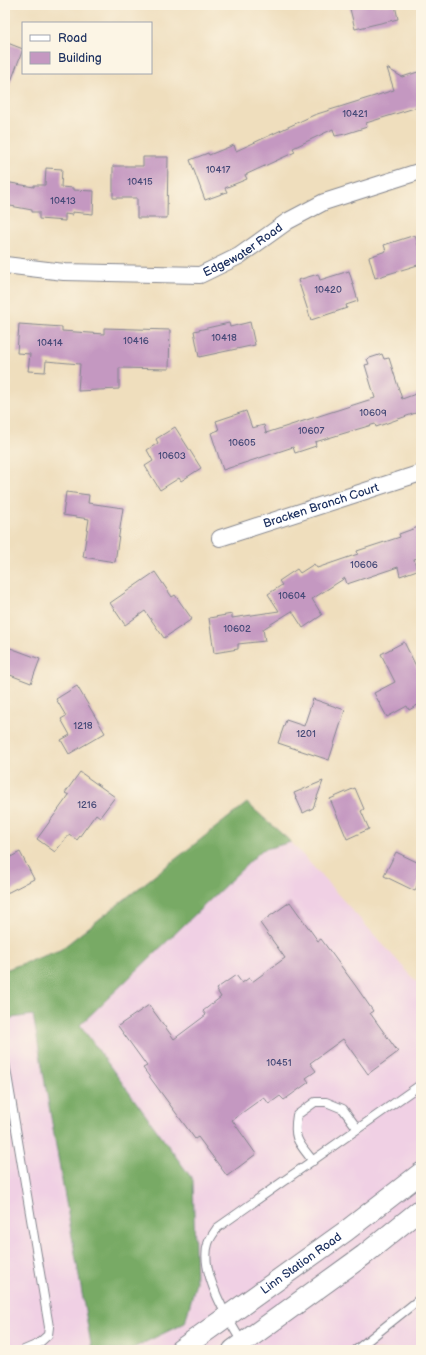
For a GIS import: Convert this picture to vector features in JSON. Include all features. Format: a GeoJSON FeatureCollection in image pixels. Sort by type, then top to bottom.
{"type":"FeatureCollection","features":[{"type":"Feature","properties":{"kind":"street","name":"Edgewater Road"},"geometry":{"type":"LineString","coordinates":[[5,265],[64,272],[200,275],[240,256],[288,221],[324,202],[421,171]]}},
{"type":"Feature","properties":{"kind":"street","name":"Bracken Branch Court"},"geometry":{"type":"LineString","coordinates":[[220,538],[421,473]]}},
{"type":"Feature","properties":{"kind":"street","name":"Linn Station Road"},"geometry":{"type":"LineString","coordinates":[[180,1350],[346,1231],[421,1173]]}},
{"type":"Feature","properties":{"kind":"street"},"geometry":{"type":"LineString","coordinates":[[240,1348],[364,1255],[421,1209]]}},
{"type":"Feature","properties":{"kind":"lane"},"geometry":{"type":"LineString","coordinates":[[5,1063],[49,1327],[48,1335],[38,1344],[24,1350]]}},
{"type":"Feature","properties":{"kind":"lane"},"geometry":{"type":"LineString","coordinates":[[240,1348],[209,1274],[206,1256],[208,1244],[216,1228],[420,1085]]}},
{"type":"Feature","properties":{"kind":"lane"},"geometry":{"type":"LineString","coordinates":[[313,1161],[298,1142],[295,1129],[297,1115],[315,1102],[326,1102],[343,1109],[357,1128]]}},
{"type":"Feature","properties":{"kind":"lane"},"geometry":{"type":"LineString","coordinates":[[356,1350],[421,1298]]}},
{"type":"Feature","properties":{"kind":"shaded area"},"geometry":{"type":"Polygon","coordinates":[[[291,842],[421,987],[421,1350],[129,1350],[185,1323],[80,1025],[262,850],[291,842]]]}},
{"type":"Feature","properties":{"kind":"shaded area"},"geometry":{"type":"Polygon","coordinates":[[[33,1015],[92,1350],[5,1350],[5,1019],[33,1015]]]}},
{"type":"Feature","properties":{"kind":"green space"},"geometry":{"type":"Polygon","coordinates":[[[247,803],[291,842],[262,850],[80,1025],[193,1180],[196,1282],[185,1323],[129,1350],[92,1350],[33,1015],[5,1019],[5,970],[60,950],[247,803]]]}},
{"type":"Feature","properties":{"kind":"building"},"geometry":{"type":"Polygon","coordinates":[[[349,5],[395,5],[398,19],[355,29],[349,5]]]}},
{"type":"Feature","properties":{"kind":"building"},"geometry":{"type":"Polygon","coordinates":[[[5,42],[22,49],[22,52],[7,92],[5,92],[5,42]]]}},
{"type":"Feature","properties":{"kind":"building"},"geometry":{"type":"Polygon","coordinates":[[[387,68],[402,77],[421,71],[421,106],[366,123],[367,127],[345,134],[335,136],[333,129],[293,148],[295,152],[245,175],[247,179],[225,188],[227,192],[205,200],[190,160],[208,153],[209,155],[234,145],[236,151],[314,115],[394,90],[387,68]]]}},
{"type":"Feature","properties":{"kind":"building"},"geometry":{"type":"Polygon","coordinates":[[[143,157],[168,157],[167,218],[137,218],[137,198],[113,198],[113,166],[143,166],[143,157]]]}},
{"type":"Feature","properties":{"kind":"building"},"geometry":{"type":"Polygon","coordinates":[[[46,168],[62,169],[61,187],[73,188],[73,190],[94,191],[93,214],[72,212],[72,215],[65,214],[65,221],[39,219],[39,212],[32,212],[32,210],[5,205],[5,182],[34,187],[34,185],[45,185],[46,168]]]}},
{"type":"Feature","properties":{"kind":"building"},"geometry":{"type":"Polygon","coordinates":[[[415,235],[421,255],[421,264],[375,278],[369,257],[386,251],[384,245],[415,235]]]}},
{"type":"Feature","properties":{"kind":"building"},"geometry":{"type":"Polygon","coordinates":[[[349,271],[358,301],[346,305],[347,308],[311,320],[298,280],[318,274],[320,280],[349,271]]]}},
{"type":"Feature","properties":{"kind":"building"},"geometry":{"type":"Polygon","coordinates":[[[250,322],[255,345],[199,357],[194,331],[229,323],[230,327],[250,322]]]}},
{"type":"Feature","properties":{"kind":"building"},"geometry":{"type":"Polygon","coordinates":[[[19,324],[62,327],[62,331],[104,334],[104,328],[170,330],[169,369],[119,368],[119,389],[78,391],[80,364],[46,361],[45,372],[28,371],[30,354],[17,353],[19,324]]]}},
{"type":"Feature","properties":{"kind":"building"},"geometry":{"type":"Polygon","coordinates":[[[382,354],[384,359],[389,358],[402,399],[421,392],[421,411],[376,427],[375,424],[315,442],[316,446],[295,453],[293,447],[223,470],[211,433],[219,430],[216,421],[246,411],[252,428],[264,425],[266,433],[375,398],[365,365],[369,364],[367,359],[382,354]]]}},
{"type":"Feature","properties":{"kind":"building"},"geometry":{"type":"Polygon","coordinates":[[[175,427],[201,468],[181,481],[179,478],[160,490],[145,466],[153,461],[147,450],[158,443],[156,439],[175,427]]]}},
{"type":"Feature","properties":{"kind":"building"},"geometry":{"type":"Polygon","coordinates":[[[66,492],[89,495],[88,503],[123,508],[115,562],[83,557],[89,519],[63,515],[66,492]]]}},
{"type":"Feature","properties":{"kind":"building"},"geometry":{"type":"Polygon","coordinates":[[[421,526],[421,557],[414,559],[417,570],[400,576],[398,567],[347,584],[345,578],[312,599],[322,615],[303,628],[292,611],[263,629],[265,641],[238,644],[238,649],[214,653],[209,618],[232,614],[232,618],[279,611],[268,594],[282,585],[279,581],[297,569],[300,573],[314,564],[317,568],[358,554],[357,551],[400,537],[399,534],[421,526]]]}},
{"type":"Feature","properties":{"kind":"building"},"geometry":{"type":"Polygon","coordinates":[[[155,572],[172,597],[175,595],[192,619],[164,638],[145,611],[125,625],[110,603],[155,572]]]}},
{"type":"Feature","properties":{"kind":"building"},"geometry":{"type":"Polygon","coordinates":[[[404,642],[421,676],[421,703],[409,710],[407,706],[387,717],[374,693],[395,682],[381,654],[404,642]]]}},
{"type":"Feature","properties":{"kind":"building"},"geometry":{"type":"Polygon","coordinates":[[[5,646],[40,659],[31,683],[5,673],[5,646]]]}},
{"type":"Feature","properties":{"kind":"building"},"geometry":{"type":"Polygon","coordinates":[[[77,686],[105,733],[69,754],[61,740],[70,735],[61,719],[66,716],[56,699],[77,686]]]}},
{"type":"Feature","properties":{"kind":"building"},"geometry":{"type":"Polygon","coordinates":[[[313,699],[345,710],[329,760],[278,743],[286,720],[304,726],[313,699]]]}},
{"type":"Feature","properties":{"kind":"building"},"geometry":{"type":"Polygon","coordinates":[[[80,772],[115,797],[100,817],[96,814],[77,840],[69,834],[55,852],[37,839],[69,795],[65,793],[80,772]]]}},
{"type":"Feature","properties":{"kind":"building"},"geometry":{"type":"Polygon","coordinates":[[[323,781],[313,808],[303,813],[294,793],[323,781]]]}},
{"type":"Feature","properties":{"kind":"building"},"geometry":{"type":"Polygon","coordinates":[[[355,788],[364,809],[361,811],[369,829],[347,839],[330,799],[355,788]]]}},
{"type":"Feature","properties":{"kind":"building"},"geometry":{"type":"Polygon","coordinates":[[[20,852],[34,879],[5,894],[5,860],[20,852]]]}},
{"type":"Feature","properties":{"kind":"building"},"geometry":{"type":"Polygon","coordinates":[[[396,852],[421,864],[421,877],[415,891],[384,876],[396,852]]]}},
{"type":"Feature","properties":{"kind":"building"},"geometry":{"type":"Polygon","coordinates":[[[290,902],[318,941],[321,939],[355,985],[373,1011],[370,1013],[398,1052],[368,1074],[343,1039],[310,1063],[316,1071],[306,1078],[309,1082],[284,1100],[280,1096],[269,1104],[264,1097],[232,1120],[256,1154],[227,1176],[198,1137],[195,1139],[143,1068],[147,1066],[118,1026],[149,1005],[174,1039],[206,1015],[203,1011],[221,997],[216,989],[236,975],[242,983],[249,978],[252,982],[285,958],[260,923],[290,902]]]}}]}
